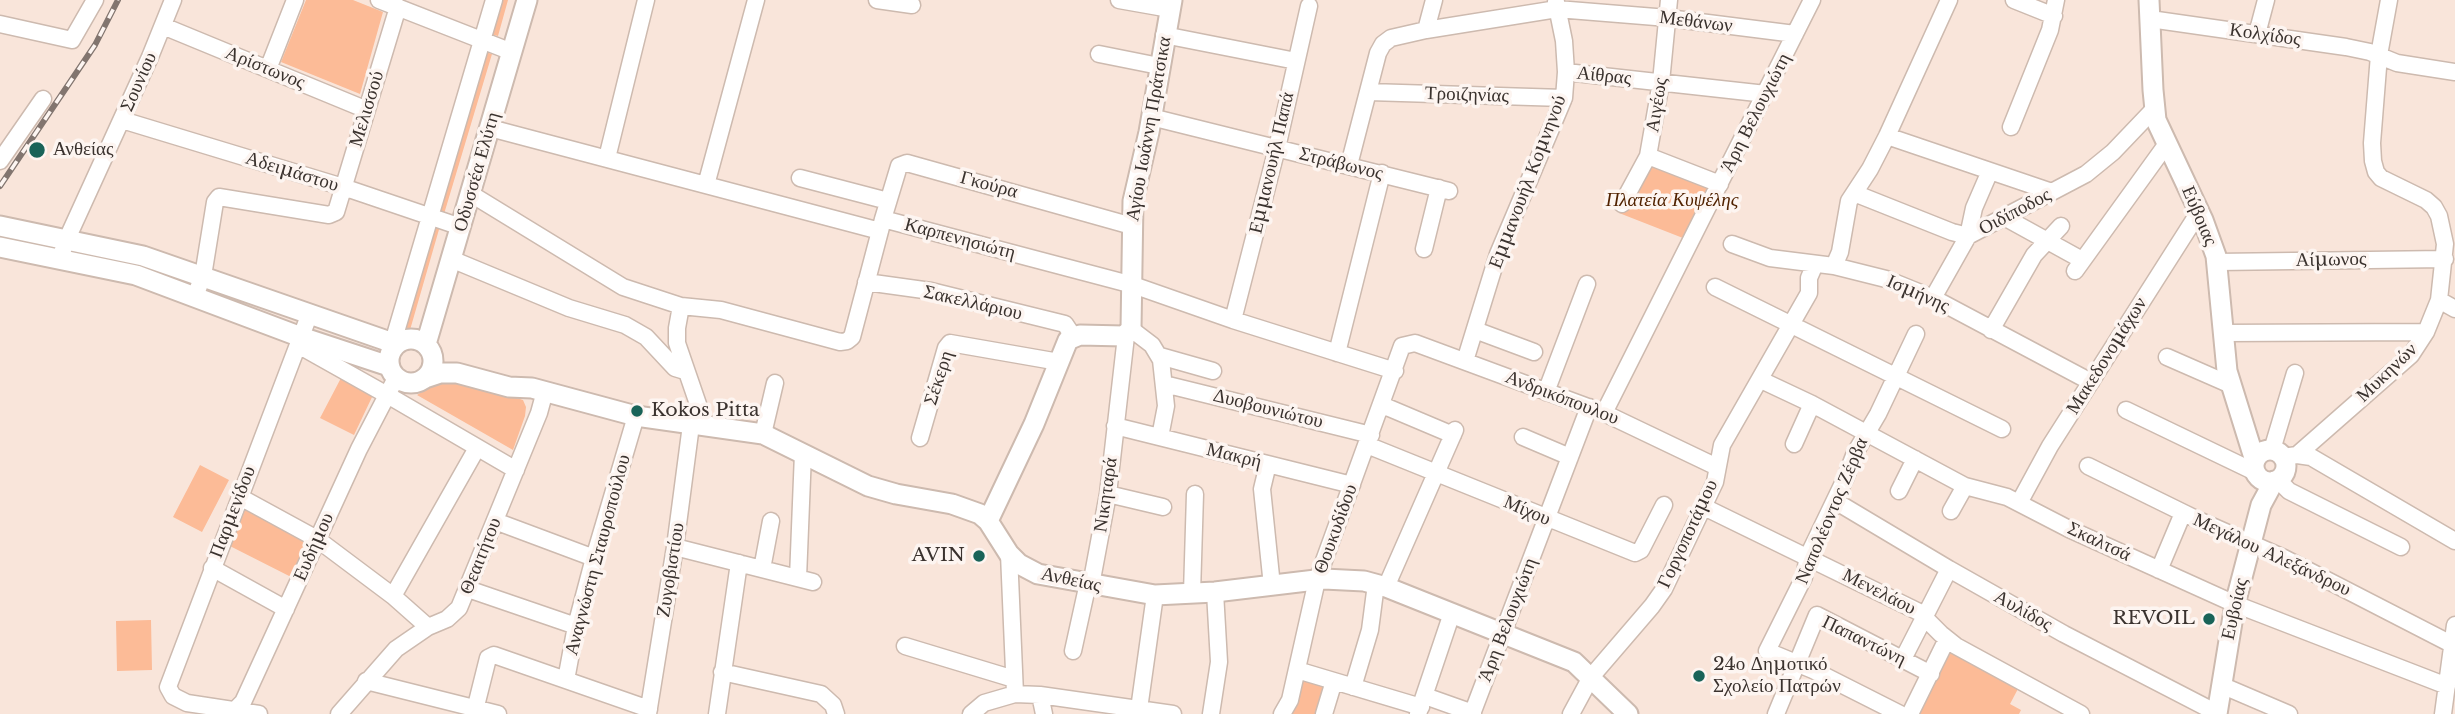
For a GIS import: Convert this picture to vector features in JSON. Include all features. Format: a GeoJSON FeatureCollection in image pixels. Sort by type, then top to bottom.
{"type":"FeatureCollection","features":[{"type":"Feature","properties":{"kind":"main road","name":"Οδυσσέα Ελύτη"},"geometry":{"type":"LineString","coordinates":[[427,346],[527,0]]}},
{"type":"Feature","properties":{"kind":"main road","name":"Αγίου Ιωάννη Πράτσικα"},"geometry":{"type":"LineString","coordinates":[[1129,332],[1133,285],[1134,194],[1171,5]]}},
{"type":"Feature","properties":{"kind":"main road","name":"Εύβοιας"},"geometry":{"type":"LineString","coordinates":[[2150,10],[2155,108],[2166,145],[2199,212],[2217,262],[2226,364],[2231,385],[2248,435],[2271,465]]}},
{"type":"Feature","properties":{"kind":"main road"},"geometry":{"type":"LineString","coordinates":[[0,226],[143,256],[395,343],[413,338],[446,356],[524,386],[636,416],[763,434],[868,486],[970,509],[988,521],[1034,424],[1067,342],[1073,336],[1129,332]]}},
{"type":"Feature","properties":{"kind":"main road"},"geometry":{"type":"LineString","coordinates":[[0,247],[136,275],[301,337],[390,379],[412,383],[440,373],[457,373],[509,387],[524,386]]}},
{"type":"Feature","properties":{"kind":"main road"},"geometry":{"type":"LineString","coordinates":[[390,379],[390,352],[395,343]]}},
{"type":"Feature","properties":{"kind":"main road"},"geometry":{"type":"LineString","coordinates":[[425,378],[433,365],[427,346]]}},
{"type":"Feature","properties":{"kind":"main road","name":"Ευβοίας"},"geometry":{"type":"LineString","coordinates":[[2217,713],[2235,604],[2271,465]]}},
{"type":"Feature","properties":{"kind":"main road","name":"Ανθείας"},"geometry":{"type":"LineString","coordinates":[[988,521],[1009,554],[1019,564],[1038,574],[1155,595],[1215,592],[1317,580],[1350,579],[1381,585],[1574,662],[1628,714]]}},
{"type":"Feature","properties":{"kind":"street"},"geometry":{"type":"LineString","coordinates":[[0,24],[72,40],[95,0]]}},
{"type":"Feature","properties":{"kind":"street","name":"Σουνίου"},"geometry":{"type":"LineString","coordinates":[[60,258],[173,0]]}},
{"type":"Feature","properties":{"kind":"street"},"geometry":{"type":"LineString","coordinates":[[268,69],[295,0]]}},
{"type":"Feature","properties":{"kind":"street"},"geometry":{"type":"LineString","coordinates":[[379,0],[512,51]]}},
{"type":"Feature","properties":{"kind":"street"},"geometry":{"type":"LineString","coordinates":[[395,343],[494,0]]}},
{"type":"Feature","properties":{"kind":"street"},"geometry":{"type":"LineString","coordinates":[[607,158],[646,0]]}},
{"type":"Feature","properties":{"kind":"street"},"geometry":{"type":"LineString","coordinates":[[706,185],[756,0]]}},
{"type":"Feature","properties":{"kind":"street"},"geometry":{"type":"LineString","coordinates":[[877,0],[912,5]]}},
{"type":"Feature","properties":{"kind":"street"},"geometry":{"type":"LineString","coordinates":[[1119,0],[1171,5]]}},
{"type":"Feature","properties":{"kind":"street"},"geometry":{"type":"LineString","coordinates":[[1426,30],[1434,0]]}},
{"type":"Feature","properties":{"kind":"street","name":"Αιγέως"},"geometry":{"type":"LineString","coordinates":[[1622,204],[1648,156],[1661,82],[1669,0]]}},
{"type":"Feature","properties":{"kind":"street","name":"Άρη Βελουχιώτη"},"geometry":{"type":"LineString","coordinates":[[1473,713],[1570,457],[1720,184],[1812,0]]}},
{"type":"Feature","properties":{"kind":"street"},"geometry":{"type":"LineString","coordinates":[[1834,266],[1840,252],[1848,204],[1887,136],[1949,0]]}},
{"type":"Feature","properties":{"kind":"street"},"geometry":{"type":"LineString","coordinates":[[2011,127],[2041,56],[2055,8],[2014,0]]}},
{"type":"Feature","properties":{"kind":"street"},"geometry":{"type":"LineString","coordinates":[[2257,34],[2266,0]]}},
{"type":"Feature","properties":{"kind":"street","name":"Μυκηνών"},"geometry":{"type":"LineString","coordinates":[[2271,465],[2411,355],[2426,332],[2439,300],[2448,250],[2441,221],[2434,207],[2421,197],[2383,180],[2375,169],[2372,143],[2379,55],[2389,0]]}},
{"type":"Feature","properties":{"kind":"street","name":"Μεθάνων"},"geometry":{"type":"LineString","coordinates":[[1369,92],[1378,52],[1391,38],[1556,5],[1795,34]]}},
{"type":"Feature","properties":{"kind":"street","name":"Εμμανουήλ Κομνηνού"},"geometry":{"type":"LineString","coordinates":[[1465,361],[1498,254],[1564,98],[1566,72],[1556,5]]}},
{"type":"Feature","properties":{"kind":"street","name":"Εμμανουήλ Παπά"},"geometry":{"type":"LineString","coordinates":[[1233,320],[1277,148],[1309,6]]}},
{"type":"Feature","properties":{"kind":"street","name":"Μελισσού"},"geometry":{"type":"LineString","coordinates":[[203,276],[215,202],[219,197],[329,215],[336,212],[398,7]]}},
{"type":"Feature","properties":{"kind":"street","name":"Κολχίδος"},"geometry":{"type":"LineString","coordinates":[[2150,10],[2257,34],[2346,47],[2408,65],[2455,72]]}},
{"type":"Feature","properties":{"kind":"street","name":"Αρίστωνος"},"geometry":{"type":"LineString","coordinates":[[163,26],[367,110]]}},
{"type":"Feature","properties":{"kind":"street"},"geometry":{"type":"LineString","coordinates":[[1164,35],[1296,61]]}},
{"type":"Feature","properties":{"kind":"street"},"geometry":{"type":"LineString","coordinates":[[1099,54],[1159,66]]}},
{"type":"Feature","properties":{"kind":"street","name":"Αίθρας"},"geometry":{"type":"LineString","coordinates":[[1566,72],[1766,94]]}},
{"type":"Feature","properties":{"kind":"street"},"geometry":{"type":"LineString","coordinates":[[1349,165],[1369,92]]}},
{"type":"Feature","properties":{"kind":"street","name":"Τροιζηνίας"},"geometry":{"type":"LineString","coordinates":[[1369,92],[1564,98]]}},
{"type":"Feature","properties":{"kind":"street"},"geometry":{"type":"LineString","coordinates":[[0,160],[43,99]]}},
{"type":"Feature","properties":{"kind":"street","name":"Οιδίποδος"},"geometry":{"type":"LineString","coordinates":[[1854,193],[1968,236],[2086,174],[2108,157],[2155,108]]}},
{"type":"Feature","properties":{"kind":"street","name":"Στράβωνος"},"geometry":{"type":"LineString","coordinates":[[1151,117],[1444,190],[1424,249]]}},
{"type":"Feature","properties":{"kind":"street","name":"Αδειμάστου"},"geometry":{"type":"LineString","coordinates":[[122,120],[343,187],[461,227]]}},
{"type":"Feature","properties":{"kind":"street","name":"Καρπενησιώτη"},"geometry":{"type":"LineString","coordinates":[[490,128],[706,185],[1133,285],[1395,371]]}},
{"type":"Feature","properties":{"kind":"street"},"geometry":{"type":"LineString","coordinates":[[1887,136],[2052,192]]}},
{"type":"Feature","properties":{"kind":"street"},"geometry":{"type":"LineString","coordinates":[[2004,217],[2047,241],[2078,265],[2166,145]]}},
{"type":"Feature","properties":{"kind":"street"},"geometry":{"type":"LineString","coordinates":[[1648,156],[1720,184]]}},
{"type":"Feature","properties":{"kind":"street","name":"Γκούρα"},"geometry":{"type":"LineString","coordinates":[[681,306],[720,310],[840,342],[847,341],[852,337],[899,166],[907,163],[1132,226]]}},
{"type":"Feature","properties":{"kind":"street"},"geometry":{"type":"LineString","coordinates":[[1933,298],[1968,236],[1974,208],[1990,171]]}},
{"type":"Feature","properties":{"kind":"street"},"geometry":{"type":"LineString","coordinates":[[1337,353],[1382,173]]}},
{"type":"Feature","properties":{"kind":"street"},"geometry":{"type":"LineString","coordinates":[[800,177],[888,201]]}},
{"type":"Feature","properties":{"kind":"street"},"geometry":{"type":"LineString","coordinates":[[471,194],[624,287],[681,306],[676,335],[685,371],[699,407],[697,425]]}},
{"type":"Feature","properties":{"kind":"street","name":"Μακεδονομάχων"},"geometry":{"type":"LineString","coordinates":[[2019,503],[2050,446],[2199,212]]}},
{"type":"Feature","properties":{"kind":"street"},"geometry":{"type":"LineString","coordinates":[[1991,330],[2034,255],[2061,226]]}},
{"type":"Feature","properties":{"kind":"street","name":"Ισμήνης"},"geometry":{"type":"LineString","coordinates":[[1732,244],[1770,258],[1834,266],[1886,279],[1933,298],[2091,382]]}},
{"type":"Feature","properties":{"kind":"street","name":"Αίμωνος"},"geometry":{"type":"LineString","coordinates":[[2217,262],[2448,250]]}},
{"type":"Feature","properties":{"kind":"street"},"geometry":{"type":"LineString","coordinates":[[451,260],[569,308],[625,325],[646,337],[674,368],[685,371]]}},
{"type":"Feature","properties":{"kind":"street","name":"Γοργοποτάμου"},"geometry":{"type":"LineString","coordinates":[[1571,714],[1591,677],[1662,592],[1715,482],[1723,445],[1809,293],[1809,278],[1815,264]]}},
{"type":"Feature","properties":{"kind":"street"},"geometry":{"type":"LineString","coordinates":[[195,296],[203,276]]}},
{"type":"Feature","properties":{"kind":"street","name":"Σακελλάριου"},"geometry":{"type":"LineString","coordinates":[[866,282],[931,291],[1065,324],[1073,336]]}},
{"type":"Feature","properties":{"kind":"street"},"geometry":{"type":"LineString","coordinates":[[1546,392],[1587,284]]}},
{"type":"Feature","properties":{"kind":"street"},"geometry":{"type":"LineString","coordinates":[[1715,287],[2002,429]]}},
{"type":"Feature","properties":{"kind":"street"},"geometry":{"type":"LineString","coordinates":[[2439,300],[2455,309]]}},
{"type":"Feature","properties":{"kind":"street","name":"Παρμενίδου"},"geometry":{"type":"LineString","coordinates":[[233,713],[187,703],[173,696],[168,687],[310,313]]}},
{"type":"Feature","properties":{"kind":"street"},"geometry":{"type":"LineString","coordinates":[[1475,330],[1534,352]]}},
{"type":"Feature","properties":{"kind":"street"},"geometry":{"type":"LineString","coordinates":[[1129,332],[1146,338],[1160,356],[1166,406],[1160,437]]}},
{"type":"Feature","properties":{"kind":"street","name":"Νικηταρά"},"geometry":{"type":"LineString","coordinates":[[1073,650],[1086,592],[1091,584],[1108,494],[1129,332]]}},
{"type":"Feature","properties":{"kind":"street"},"geometry":{"type":"LineString","coordinates":[[2224,333],[2426,332]]}},
{"type":"Feature","properties":{"kind":"street","name":"Ναπολέοντος Ζέρβα"},"geometry":{"type":"LineString","coordinates":[[1795,663],[1767,652],[1804,577],[1808,556],[1855,453],[1878,414],[1916,334]]}},
{"type":"Feature","properties":{"kind":"street"},"geometry":{"type":"LineString","coordinates":[[301,337],[307,350],[390,379],[477,448],[516,470]]}},
{"type":"Feature","properties":{"kind":"street","name":"Σέκερη"},"geometry":{"type":"LineString","coordinates":[[920,438],[946,348],[950,343],[1059,362]]}},
{"type":"Feature","properties":{"kind":"street","name":"Ανδρικόπουλου"},"geometry":{"type":"LineString","coordinates":[[1402,346],[1415,343],[1596,410],[1717,467]]}},
{"type":"Feature","properties":{"kind":"street","name":"Θουκυδίδου"},"geometry":{"type":"LineString","coordinates":[[1282,714],[1290,700],[1317,580],[1402,346]]}},
{"type":"Feature","properties":{"kind":"street"},"geometry":{"type":"LineString","coordinates":[[1160,356],[1213,371]]}},
{"type":"Feature","properties":{"kind":"street"},"geometry":{"type":"LineString","coordinates":[[2167,358],[2231,385]]}},
{"type":"Feature","properties":{"kind":"street"},"geometry":{"type":"LineString","coordinates":[[2295,373],[2271,465],[2289,491],[2400,547]]}},
{"type":"Feature","properties":{"kind":"street","name":"Ευδήμου"},"geometry":{"type":"LineString","coordinates":[[233,713],[243,702],[390,379]]}},
{"type":"Feature","properties":{"kind":"street","name":"Σκαλτσά"},"geometry":{"type":"LineString","coordinates":[[1761,380],[1866,432],[1965,486],[1998,494],[2235,604],[2446,687]]}},
{"type":"Feature","properties":{"kind":"street"},"geometry":{"type":"LineString","coordinates":[[763,434],[775,383]]}},
{"type":"Feature","properties":{"kind":"street","name":"Δυοβουνιώτου"},"geometry":{"type":"LineString","coordinates":[[1164,384],[1369,440]]}},
{"type":"Feature","properties":{"kind":"street","name":"Θεαιτήτου"},"geometry":{"type":"LineString","coordinates":[[339,714],[396,649],[428,627],[454,614],[459,608],[539,413],[545,391]]}},
{"type":"Feature","properties":{"kind":"street"},"geometry":{"type":"LineString","coordinates":[[1794,444],[1812,404]]}},
{"type":"Feature","properties":{"kind":"street"},"geometry":{"type":"LineString","coordinates":[[1353,687],[1381,585],[1454,432],[1382,405]]}},
{"type":"Feature","properties":{"kind":"street"},"geometry":{"type":"LineString","coordinates":[[2126,410],[2271,465],[2311,457],[2455,541]]}},
{"type":"Feature","properties":{"kind":"street","name":"Αναγνώστη Σταυροπούλου"},"geometry":{"type":"LineString","coordinates":[[475,711],[490,656],[494,655],[566,680],[576,626],[594,558],[636,416]]}},
{"type":"Feature","properties":{"kind":"street","name":"Ζυγοβιστίου"},"geometry":{"type":"LineString","coordinates":[[648,711],[697,425]]}},
{"type":"Feature","properties":{"kind":"street","name":"Μακρή"},"geometry":{"type":"LineString","coordinates":[[1115,426],[1352,485]]}},
{"type":"Feature","properties":{"kind":"street"},"geometry":{"type":"LineString","coordinates":[[1523,436],[1570,457]]}},
{"type":"Feature","properties":{"kind":"street","name":"Μίχου"},"geometry":{"type":"LineString","coordinates":[[1369,440],[1435,474],[1635,554],[1641,550],[1664,505]]}},
{"type":"Feature","properties":{"kind":"street"},"geometry":{"type":"LineString","coordinates":[[393,596],[477,448]]}},
{"type":"Feature","properties":{"kind":"street"},"geometry":{"type":"LineString","coordinates":[[675,547],[805,580],[803,453]]}},
{"type":"Feature","properties":{"kind":"street"},"geometry":{"type":"LineString","coordinates":[[1899,491],[1915,459]]}},
{"type":"Feature","properties":{"kind":"street"},"geometry":{"type":"LineString","coordinates":[[1268,464],[1262,489],[1272,586]]}},
{"type":"Feature","properties":{"kind":"street","name":"Μεγάλου Αλεξάνδρου"},"geometry":{"type":"LineString","coordinates":[[2088,466],[2183,513],[2251,542],[2453,645]]}},
{"type":"Feature","properties":{"kind":"street"},"geometry":{"type":"LineString","coordinates":[[1951,511],[1965,486]]}},
{"type":"Feature","properties":{"kind":"street"},"geometry":{"type":"LineString","coordinates":[[1108,494],[1163,507]]}},
{"type":"Feature","properties":{"kind":"street"},"geometry":{"type":"LineString","coordinates":[[1192,593],[1195,494]]}},
{"type":"Feature","properties":{"kind":"street"},"geometry":{"type":"LineString","coordinates":[[240,497],[317,539],[393,596],[428,627]]}},
{"type":"Feature","properties":{"kind":"street","name":"Αυλίδος"},"geometry":{"type":"LineString","coordinates":[[1835,501],[2064,634],[2217,713]]}},
{"type":"Feature","properties":{"kind":"street","name":"Μενελάου"},"geometry":{"type":"LineString","coordinates":[[1704,507],[1808,556],[1924,616],[1947,639],[2081,714]]}},
{"type":"Feature","properties":{"kind":"street"},"geometry":{"type":"LineString","coordinates":[[2159,570],[2183,513]]}},
{"type":"Feature","properties":{"kind":"street"},"geometry":{"type":"LineString","coordinates":[[495,521],[594,558]]}},
{"type":"Feature","properties":{"kind":"street"},"geometry":{"type":"LineString","coordinates":[[762,569],[771,521]]}},
{"type":"Feature","properties":{"kind":"street"},"geometry":{"type":"LineString","coordinates":[[1009,554],[1014,687]]}},
{"type":"Feature","properties":{"kind":"street"},"geometry":{"type":"LineString","coordinates":[[717,714],[739,563]]}},
{"type":"Feature","properties":{"kind":"street"},"geometry":{"type":"LineString","coordinates":[[212,568],[286,609]]}},
{"type":"Feature","properties":{"kind":"street"},"geometry":{"type":"LineString","coordinates":[[1903,659],[1949,569]]}},
{"type":"Feature","properties":{"kind":"street"},"geometry":{"type":"LineString","coordinates":[[468,589],[576,626]]}},
{"type":"Feature","properties":{"kind":"street"},"geometry":{"type":"LineString","coordinates":[[1211,714],[1219,662],[1215,592]]}},
{"type":"Feature","properties":{"kind":"street"},"geometry":{"type":"LineString","coordinates":[[1139,709],[1155,595]]}},
{"type":"Feature","properties":{"kind":"street"},"geometry":{"type":"LineString","coordinates":[[1421,706],[1452,613]]}},
{"type":"Feature","properties":{"kind":"street","name":"Παπαντώνη"},"geometry":{"type":"LineString","coordinates":[[1776,714],[1817,615],[1931,674]]}},
{"type":"Feature","properties":{"kind":"street"},"geometry":{"type":"LineString","coordinates":[[2443,714],[2455,625]]}},
{"type":"Feature","properties":{"kind":"street"},"geometry":{"type":"LineString","coordinates":[[1910,714],[1947,639]]}},
{"type":"Feature","properties":{"kind":"street"},"geometry":{"type":"LineString","coordinates":[[905,646],[1040,695],[1173,714]]}},
{"type":"Feature","properties":{"kind":"street"},"geometry":{"type":"LineString","coordinates":[[1795,663],[1900,714]]}},
{"type":"Feature","properties":{"kind":"street"},"geometry":{"type":"LineString","coordinates":[[1297,670],[1421,706],[1473,713]]}},
{"type":"Feature","properties":{"kind":"street"},"geometry":{"type":"LineString","coordinates":[[722,672],[821,694],[833,705],[836,714]]}},
{"type":"Feature","properties":{"kind":"street"},"geometry":{"type":"LineString","coordinates":[[566,680],[648,711]]}},
{"type":"Feature","properties":{"kind":"street"},"geometry":{"type":"LineString","coordinates":[[366,681],[475,711],[498,714]]}},
{"type":"Feature","properties":{"kind":"street"},"geometry":{"type":"LineString","coordinates":[[1324,714],[1334,681]]}},
{"type":"Feature","properties":{"kind":"street"},"geometry":{"type":"LineString","coordinates":[[2221,685],[2289,714]]}},
{"type":"Feature","properties":{"kind":"street"},"geometry":{"type":"LineString","coordinates":[[971,714],[981,704],[1014,687]]}},
{"type":"Feature","properties":{"kind":"street"},"geometry":{"type":"LineString","coordinates":[[1040,695],[1044,714]]}},
{"type":"Feature","properties":{"kind":"street"},"geometry":{"type":"LineString","coordinates":[[233,713],[258,714]]}},
{"type":"Feature","properties":{"kind":"green space"},"geometry":{"type":"Polygon","coordinates":[[[306,0],[353,0],[383,12],[360,94],[281,62],[306,0]]]}},
{"type":"Feature","properties":{"kind":"green space"},"geometry":{"type":"Polygon","coordinates":[[[500,0],[508,0],[498,36],[490,34],[500,0]]]}},
{"type":"Feature","properties":{"kind":"green space"},"geometry":{"type":"Polygon","coordinates":[[[485,52],[492,54],[444,214],[437,212],[485,52]]]}},
{"type":"Feature","properties":{"kind":"green space","name":"Πλατεία Κυψέλης"},"geometry":{"type":"Polygon","coordinates":[[[1649,160],[1715,185],[1688,240],[1619,213],[1649,160]]]}},
{"type":"Feature","properties":{"kind":"green space"},"geometry":{"type":"Polygon","coordinates":[[[433,224],[440,226],[410,330],[402,330],[433,224]]]}},
{"type":"Feature","properties":{"kind":"green space"},"geometry":{"type":"Polygon","coordinates":[[[341,378],[373,395],[354,435],[320,418],[341,378]]]}},
{"type":"Feature","properties":{"kind":"green space"},"geometry":{"type":"Polygon","coordinates":[[[455,378],[523,400],[526,407],[525,416],[513,450],[417,395],[438,381],[455,378]]]}},
{"type":"Feature","properties":{"kind":"green space"},"geometry":{"type":"Polygon","coordinates":[[[200,465],[229,480],[202,532],[173,517],[200,465]]]}},
{"type":"Feature","properties":{"kind":"green space"},"geometry":{"type":"Polygon","coordinates":[[[240,497],[317,539],[299,581],[222,542],[240,497]]]}},
{"type":"Feature","properties":{"kind":"green space"},"geometry":{"type":"Polygon","coordinates":[[[151,620],[152,670],[117,671],[116,621],[151,620]]]}},
{"type":"Feature","properties":{"kind":"green space"},"geometry":{"type":"Polygon","coordinates":[[[1953,648],[2020,685],[2010,704],[2021,710],[2019,714],[1917,714],[1953,648]]]}},
{"type":"Feature","properties":{"kind":"green space"},"geometry":{"type":"Polygon","coordinates":[[[1297,670],[1334,681],[1324,714],[1282,714],[1297,670]]]}},
{"type":"Feature","properties":{"kind":"railway"},"geometry":{"type":"LineString","coordinates":[[0,186],[95,45],[118,0]]}},
{"type":"Feature","properties":{"kind":"place","name":"Ανθείας"},"geometry":{"type":"Point","coordinates":[37,150]}},
{"type":"Feature","properties":{"kind":"place","name":"Kokos Pitta"},"geometry":{"type":"Point","coordinates":[637,411]}},
{"type":"Feature","properties":{"kind":"place","name":"AVIN"},"geometry":{"type":"Point","coordinates":[979,556]}},
{"type":"Feature","properties":{"kind":"place","name":"REVOIL"},"geometry":{"type":"Point","coordinates":[2209,619]}},
{"type":"Feature","properties":{"kind":"place","name":"24ο Δημοτικό Σχολείο Πατρών"},"geometry":{"type":"Point","coordinates":[1699,676]}}]}
